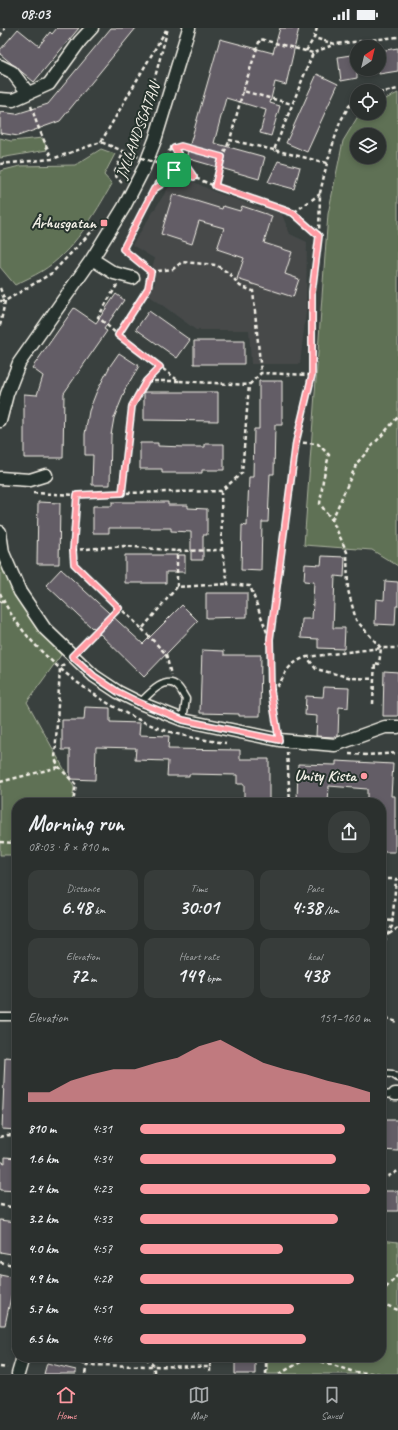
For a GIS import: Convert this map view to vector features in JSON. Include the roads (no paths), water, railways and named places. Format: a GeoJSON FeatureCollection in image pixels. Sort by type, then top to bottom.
{"type":"FeatureCollection","features":[{"type":"Feature","properties":{"kind":"street"},"geometry":{"type":"LineString","coordinates":[[0,98],[13,100],[49,84],[80,41],[92,28]]}},
{"type":"Feature","properties":{"kind":"street","name":"JYLLANDSGATAN"},"geometry":{"type":"LineString","coordinates":[[0,421],[4,394],[19,363],[92,259],[124,207],[144,168],[155,140],[189,28]]}},
{"type":"Feature","properties":{"kind":"street"},"geometry":{"type":"LineString","coordinates":[[0,66],[12,72],[28,93]]}},
{"type":"Feature","properties":{"kind":"street"},"geometry":{"type":"LineString","coordinates":[[92,259],[114,273],[128,277]]}},
{"type":"Feature","properties":{"kind":"street"},"geometry":{"type":"LineString","coordinates":[[0,478],[30,480],[46,474]]}},
{"type":"Feature","properties":{"kind":"street"},"geometry":{"type":"LineString","coordinates":[[0,532],[3,553],[20,592],[45,629],[94,676],[118,692],[140,703],[183,720],[279,740],[335,745],[385,727],[398,726]]}},
{"type":"Feature","properties":{"kind":"street"},"geometry":{"type":"LineString","coordinates":[[13,1371],[19,1362]]}},
{"type":"Feature","properties":{"kind":"lane"},"geometry":{"type":"LineString","coordinates":[[140,703],[152,691],[164,684],[173,684],[178,687],[186,699],[183,720]]}},
{"type":"Feature","properties":{"kind":"lane"},"geometry":{"type":"LineString","coordinates":[[0,1017],[12,1017]]}},
{"type":"Feature","properties":{"kind":"lane"},"geometry":{"type":"LineString","coordinates":[[386,1073],[392,1074],[398,1078]]}},
{"type":"Feature","properties":{"kind":"lane"},"geometry":{"type":"LineString","coordinates":[[386,1095],[397,1094]]}},
{"type":"Feature","properties":{"kind":"place","name":"Århusgatan"},"geometry":{"type":"Point","coordinates":[104,223]}},
{"type":"Feature","properties":{"kind":"place","name":"Unity Kista"},"geometry":{"type":"Point","coordinates":[364,776]}}]}
